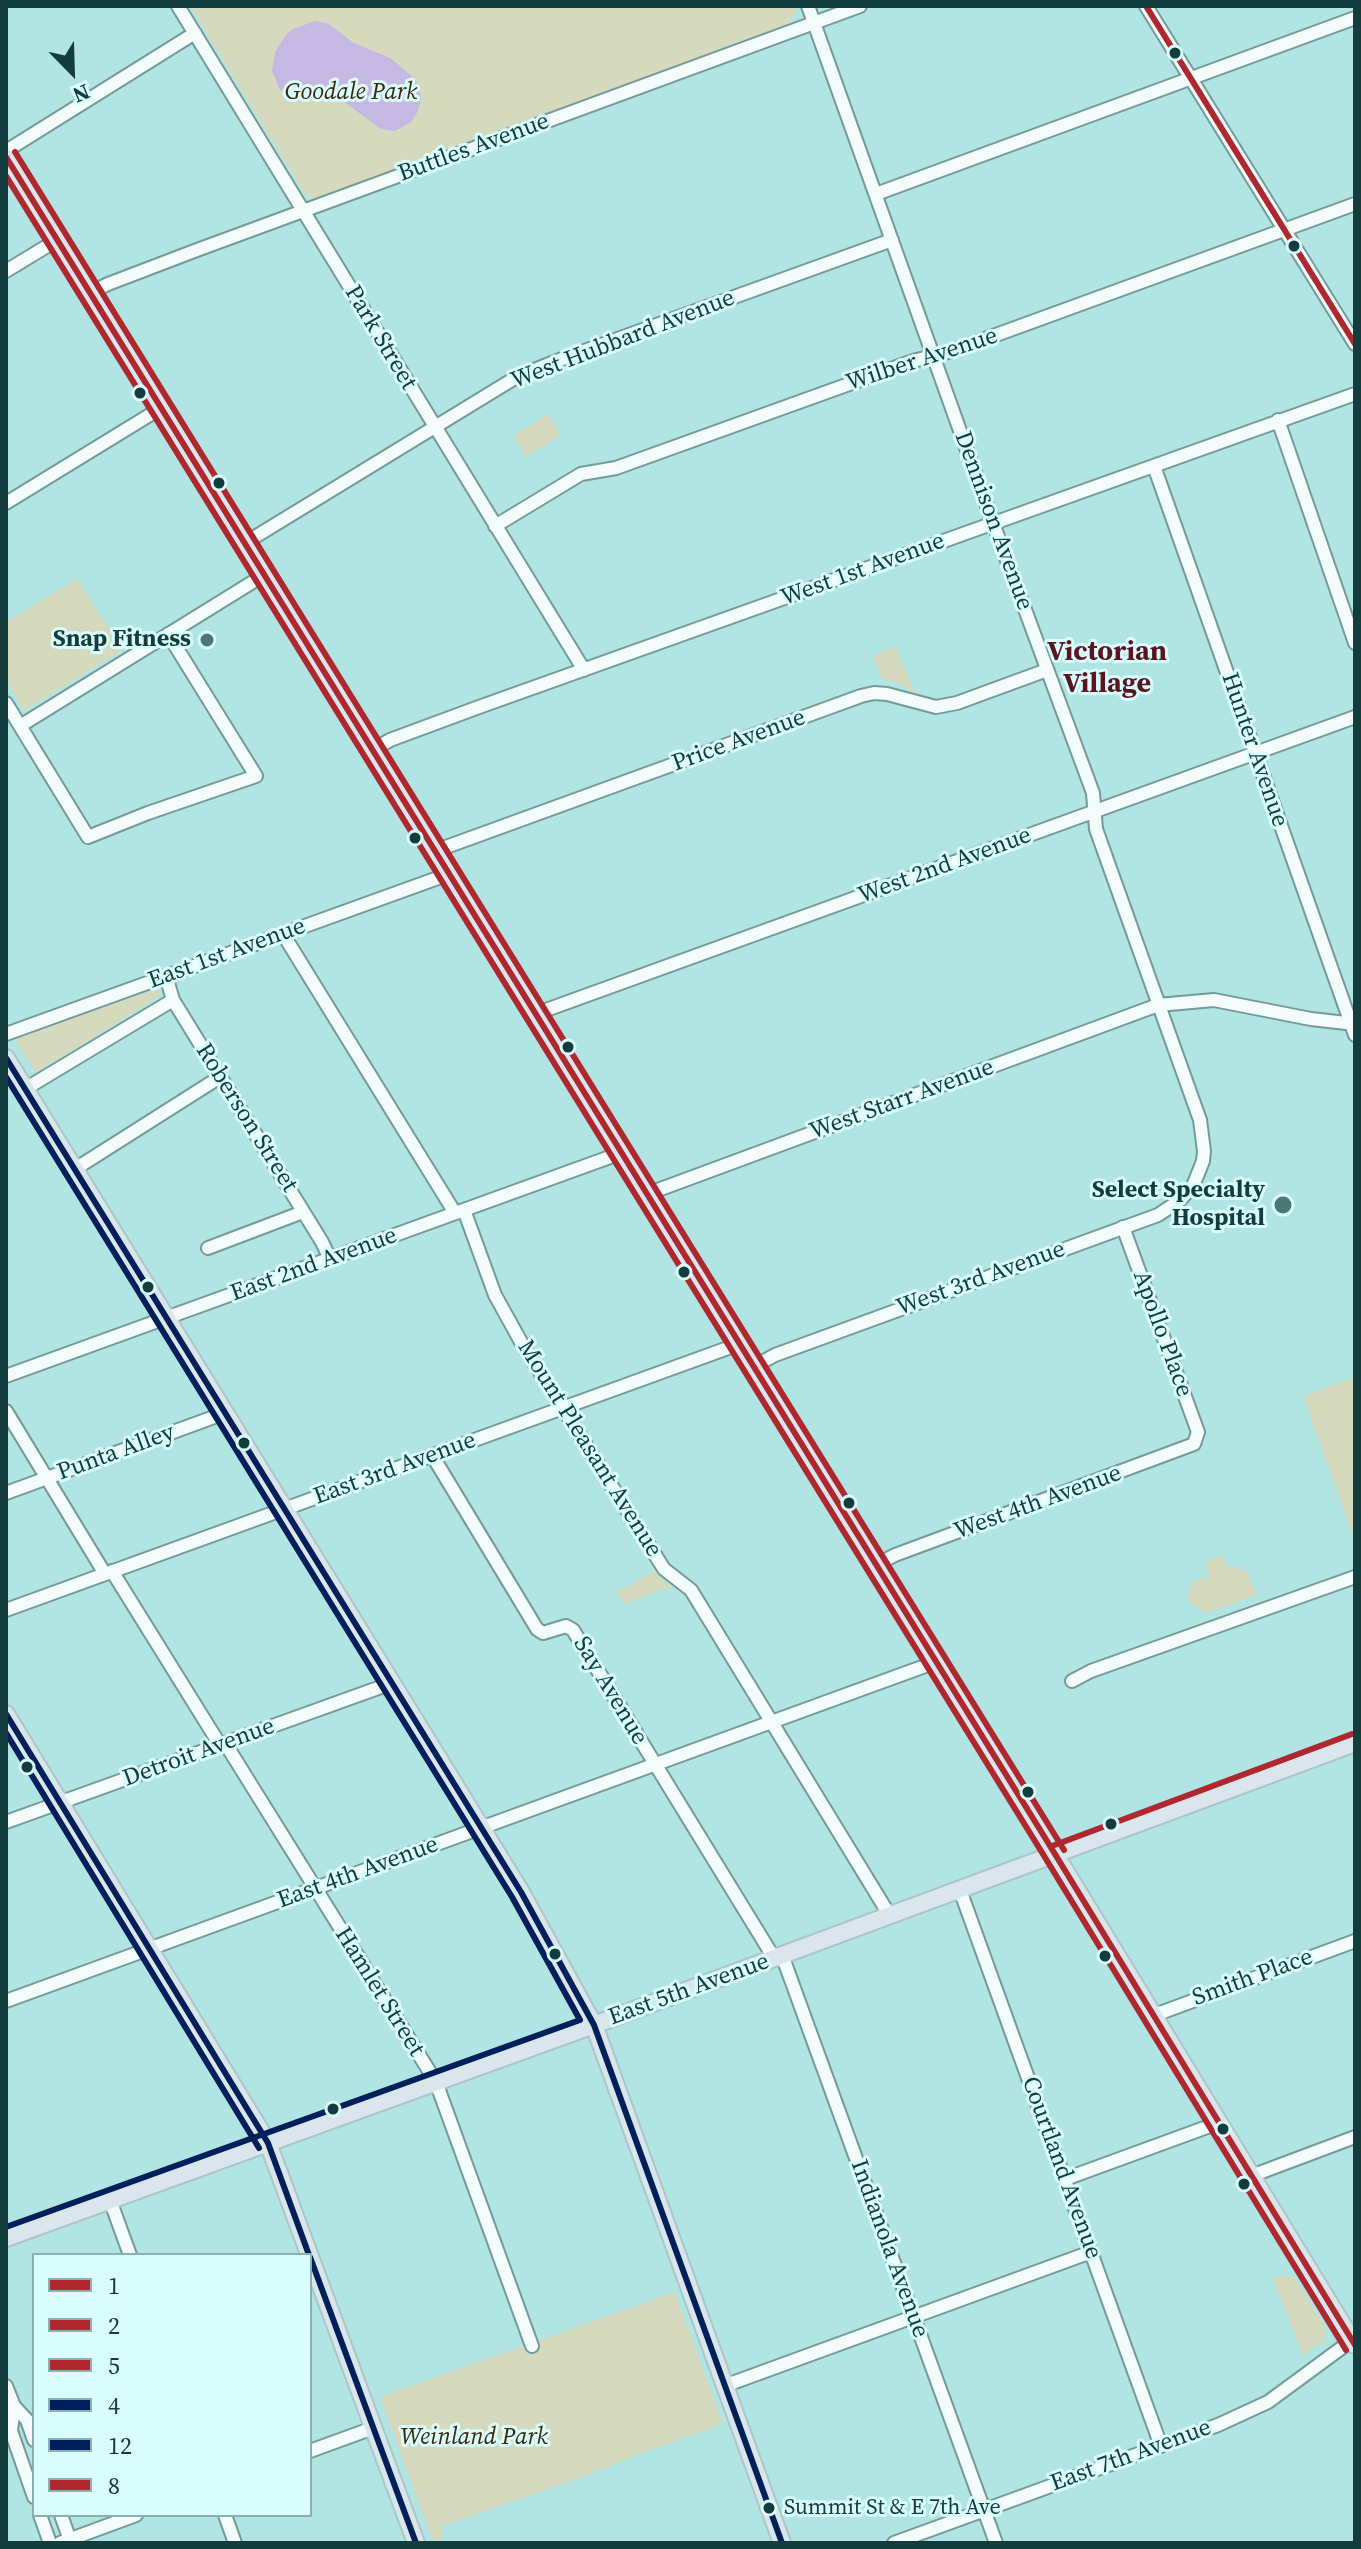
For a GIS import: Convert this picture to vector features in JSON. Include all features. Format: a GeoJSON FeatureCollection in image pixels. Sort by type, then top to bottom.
{"type":"FeatureCollection","features":[{"type":"Feature","properties":{"kind":"main road"},"geometry":{"type":"LineString","coordinates":[[6,154],[1354,2341]]}},
{"type":"Feature","properties":{"kind":"main road"},"geometry":{"type":"LineString","coordinates":[[6,1058],[521,1892],[594,2025],[782,2543]]}},
{"type":"Feature","properties":{"kind":"main road"},"geometry":{"type":"LineString","coordinates":[[6,1714],[268,2143],[309,2253]]}},
{"type":"Feature","properties":{"kind":"main road","name":"East 5th Avenue"},"geometry":{"type":"LineString","coordinates":[[6,2238],[594,2025],[1355,1743]]}},
{"type":"Feature","properties":{"kind":"main road"},"geometry":{"type":"LineString","coordinates":[[312,2262],[416,2543]]}},
{"type":"Feature","properties":{"kind":"street","name":"Park Street"},"geometry":{"type":"LineString","coordinates":[[178,6],[584,670]]}},
{"type":"Feature","properties":{"kind":"street","name":"Dennison Avenue"},"geometry":{"type":"LineString","coordinates":[[808,6],[1093,793],[1096,829],[1204,1134],[1203,1161],[1198,1176]]}},
{"type":"Feature","properties":{"kind":"street","name":"Buttles Avenue"},"geometry":{"type":"LineString","coordinates":[[90,293],[303,211],[860,6]]}},
{"type":"Feature","properties":{"kind":"street"},"geometry":{"type":"LineString","coordinates":[[1146,6],[1355,344]]}},
{"type":"Feature","properties":{"kind":"street"},"geometry":{"type":"LineString","coordinates":[[876,194],[1355,18]]}},
{"type":"Feature","properties":{"kind":"street"},"geometry":{"type":"LineString","coordinates":[[6,154],[195,33]]}},
{"type":"Feature","properties":{"kind":"street","name":"Wilber Avenue"},"geometry":{"type":"LineString","coordinates":[[495,526],[581,474],[616,468],[913,361],[981,341],[1355,204]]}},
{"type":"Feature","properties":{"kind":"street"},"geometry":{"type":"LineString","coordinates":[[6,271],[57,240]]}},
{"type":"Feature","properties":{"kind":"street","name":"West Hubbard Avenue"},"geometry":{"type":"LineString","coordinates":[[245,543],[532,370],[892,240]]}},
{"type":"Feature","properties":{"kind":"street","name":"West 1st Avenue"},"geometry":{"type":"LineString","coordinates":[[373,750],[395,739],[584,670],[1355,394]]}},
{"type":"Feature","properties":{"kind":"street"},"geometry":{"type":"LineString","coordinates":[[6,503],[161,408]]}},
{"type":"Feature","properties":{"kind":"street"},"geometry":{"type":"LineString","coordinates":[[1278,420],[1355,643]]}},
{"type":"Feature","properties":{"kind":"street","name":"Hunter Avenue"},"geometry":{"type":"LineString","coordinates":[[1154,466],[1354,1028]]}},
{"type":"Feature","properties":{"kind":"street"},"geometry":{"type":"LineString","coordinates":[[20,726],[264,575]]}},
{"type":"Feature","properties":{"kind":"street"},"geometry":{"type":"LineString","coordinates":[[6,703],[88,837],[256,776],[168,634]]}},
{"type":"Feature","properties":{"kind":"street","name":"Price Avenue"},"geometry":{"type":"LineString","coordinates":[[435,851],[861,696],[887,694],[936,707],[957,703],[1047,670]]}},
{"type":"Feature","properties":{"kind":"street","name":"West 2nd Avenue"},"geometry":{"type":"LineString","coordinates":[[535,1014],[1355,717]]}},
{"type":"Feature","properties":{"kind":"street","name":"East 1st Avenue"},"geometry":{"type":"LineString","coordinates":[[6,1034],[449,874]]}},
{"type":"Feature","properties":{"kind":"street","name":"Mount Pleasant Avenue"},"geometry":{"type":"LineString","coordinates":[[283,934],[460,1212],[501,1307],[562,1408],[664,1569],[691,1590],[890,1916]]}},
{"type":"Feature","properties":{"kind":"street","name":"Roberson Street"},"geometry":{"type":"LineString","coordinates":[[166,976],[173,1000],[330,1259]]}},
{"type":"Feature","properties":{"kind":"street"},"geometry":{"type":"LineString","coordinates":[[25,1089],[173,1000]]}},
{"type":"Feature","properties":{"kind":"street"},"geometry":{"type":"LineString","coordinates":[[1158,1005],[1214,1000],[1354,1028]]}},
{"type":"Feature","properties":{"kind":"street","name":"West Starr Avenue"},"geometry":{"type":"LineString","coordinates":[[647,1194],[1158,1005]]}},
{"type":"Feature","properties":{"kind":"street"},"geometry":{"type":"LineString","coordinates":[[75,1169],[220,1077]]}},
{"type":"Feature","properties":{"kind":"street","name":"East 2nd Avenue"},"geometry":{"type":"LineString","coordinates":[[6,1376],[621,1153]]}},
{"type":"Feature","properties":{"kind":"street","name":"West 3rd Avenue"},"geometry":{"type":"LineString","coordinates":[[753,1367],[779,1353],[1170,1209],[1187,1194],[1198,1176]]}},
{"type":"Feature","properties":{"kind":"street"},"geometry":{"type":"LineString","coordinates":[[208,1248],[303,1212]]}},
{"type":"Feature","properties":{"kind":"street","name":"Apollo Place"},"geometry":{"type":"LineString","coordinates":[[1123,1227],[1198,1432],[1197,1440]]}},
{"type":"Feature","properties":{"kind":"street","name":"East 3rd Avenue"},"geometry":{"type":"LineString","coordinates":[[6,1610],[739,1344]]}},
{"type":"Feature","properties":{"kind":"street","name":"Hamlet Street"},"geometry":{"type":"LineString","coordinates":[[6,1411],[436,2082],[532,2346]]}},
{"type":"Feature","properties":{"kind":"street","name":"Punta Alley"},"geometry":{"type":"LineString","coordinates":[[6,1493],[225,1413]]}},
{"type":"Feature","properties":{"kind":"street","name":"West 4th Avenue"},"geometry":{"type":"LineString","coordinates":[[876,1565],[895,1555],[1190,1448],[1197,1440]]}},
{"type":"Feature","properties":{"kind":"street","name":"Say Avenue"},"geometry":{"type":"LineString","coordinates":[[432,1455],[537,1629],[543,1633],[566,1626],[573,1630],[778,1957]]}},
{"type":"Feature","properties":{"kind":"street"},"geometry":{"type":"LineString","coordinates":[[1072,1681],[1091,1671],[1355,1577]]}},
{"type":"Feature","properties":{"kind":"street","name":"East 4th Avenue"},"geometry":{"type":"LineString","coordinates":[[6,2001],[936,1662]]}},
{"type":"Feature","properties":{"kind":"street","name":"Detroit Avenue"},"geometry":{"type":"LineString","coordinates":[[6,1822],[392,1683]]}},
{"type":"Feature","properties":{"kind":"street","name":"Courtland Avenue"},"geometry":{"type":"LineString","coordinates":[[960,1890],[1161,2446]]}},
{"type":"Feature","properties":{"kind":"street","name":"Smith Place"},"geometry":{"type":"LineString","coordinates":[[1152,2016],[1355,1941]]}},
{"type":"Feature","properties":{"kind":"street","name":"Indianola Avenue"},"geometry":{"type":"LineString","coordinates":[[778,1957],[996,2543]]}},
{"type":"Feature","properties":{"kind":"street"},"geometry":{"type":"LineString","coordinates":[[1065,2179],[1218,2123]]}},
{"type":"Feature","properties":{"kind":"street"},"geometry":{"type":"LineString","coordinates":[[1251,2176],[1355,2137]]}},
{"type":"Feature","properties":{"kind":"street"},"geometry":{"type":"LineString","coordinates":[[110,2200],[129,2253]]}},
{"type":"Feature","properties":{"kind":"street"},"geometry":{"type":"LineString","coordinates":[[724,2386],[1091,2252]]}},
{"type":"Feature","properties":{"kind":"street","name":"East 7th Avenue"},"geometry":{"type":"LineString","coordinates":[[894,2543],[1218,2425],[1268,2402],[1354,2341]]}},
{"type":"Feature","properties":{"kind":"street"},"geometry":{"type":"LineString","coordinates":[[6,2386],[14,2406],[27,2420],[32,2434]]}},
{"type":"Feature","properties":{"kind":"street"},"geometry":{"type":"LineString","coordinates":[[14,2406],[11,2431],[32,2491]]}},
{"type":"Feature","properties":{"kind":"street"},"geometry":{"type":"LineString","coordinates":[[312,2450],[373,2428]]}},
{"type":"Feature","properties":{"kind":"street"},"geometry":{"type":"LineString","coordinates":[[41,2517],[50,2543]]}},
{"type":"Feature","properties":{"kind":"street"},"geometry":{"type":"LineString","coordinates":[[61,2517],[67,2542],[131,2517]]}},
{"type":"Feature","properties":{"kind":"street"},"geometry":{"type":"LineString","coordinates":[[226,2517],[235,2543]]}},
{"type":"Feature","properties":{"kind":"green space","name":"Goodale Park"},"geometry":{"type":"Polygon","coordinates":[[[190,6],[798,6],[794,17],[786,25],[313,199],[304,193],[190,6]]]}},
{"type":"Feature","properties":{"kind":"green space"},"geometry":{"type":"Polygon","coordinates":[[[548,414],[561,435],[526,457],[513,436],[548,414]]]}},
{"type":"Feature","properties":{"kind":"green space"},"geometry":{"type":"Polygon","coordinates":[[[77,579],[123,650],[23,711],[6,681],[6,622],[77,579]]]}},
{"type":"Feature","properties":{"kind":"green space"},"geometry":{"type":"Polygon","coordinates":[[[896,647],[914,693],[898,683],[882,679],[873,655],[896,647]]]}},
{"type":"Feature","properties":{"kind":"green space"},"geometry":{"type":"Polygon","coordinates":[[[158,989],[158,997],[36,1073],[15,1039],[116,1001],[158,989]]]}},
{"type":"Feature","properties":{"kind":"green space"},"geometry":{"type":"Polygon","coordinates":[[[1355,1377],[1355,1541],[1303,1396],[1355,1377]]]}},
{"type":"Feature","properties":{"kind":"green space"},"geometry":{"type":"Polygon","coordinates":[[[1223,1555],[1228,1568],[1238,1565],[1240,1571],[1246,1569],[1256,1595],[1210,1612],[1203,1611],[1190,1603],[1188,1591],[1193,1582],[1210,1576],[1205,1562],[1223,1555]]]}},
{"type":"Feature","properties":{"kind":"green space"},"geometry":{"type":"Polygon","coordinates":[[[655,1570],[660,1579],[673,1586],[624,1604],[617,1593],[655,1570]]]}},
{"type":"Feature","properties":{"kind":"green space"},"geometry":{"type":"Polygon","coordinates":[[[1284,2275],[1294,2277],[1326,2328],[1324,2344],[1319,2343],[1303,2355],[1273,2278],[1284,2275]]]}},
{"type":"Feature","properties":{"kind":"green space","name":"Weinland Park"},"geometry":{"type":"Polygon","coordinates":[[[675,2292],[723,2424],[442,2526],[443,2537],[436,2542],[432,2539],[382,2396],[675,2292]]]}},
{"type":"Feature","properties":{"kind":"shaded area"},"geometry":{"type":"Polygon","coordinates":[[[315,21],[329,24],[352,42],[390,58],[413,77],[421,98],[411,122],[395,131],[381,129],[332,93],[294,97],[280,90],[272,71],[275,52],[293,29],[315,21]]]}},
{"type":"Feature","properties":{"kind":"transit line","name":"8"},"geometry":{"type":"LineString","coordinates":[[1146,6],[1355,344]]}},
{"type":"Feature","properties":{"kind":"transit line","name":"5"},"geometry":{"type":"LineString","coordinates":[[15,152],[1064,1850]]}},
{"type":"Feature","properties":{"kind":"transit line","name":"1"},"geometry":{"type":"LineString","coordinates":[[6,157],[1355,2345]]}},
{"type":"Feature","properties":{"kind":"transit line","name":"2"},"geometry":{"type":"LineString","coordinates":[[6,176],[1346,2350]]}},
{"type":"Feature","properties":{"kind":"transit line","name":"4"},"geometry":{"type":"LineString","coordinates":[[6,1058],[521,1892],[594,2025],[782,2543]]}},
{"type":"Feature","properties":{"kind":"transit line","name":"12"},"geometry":{"type":"LineString","coordinates":[[6,1077],[512,1897],[580,2020],[6,2227]]}},
{"type":"Feature","properties":{"kind":"transit line","name":"4"},"geometry":{"type":"LineString","coordinates":[[6,1714],[268,2143],[308,2253]]}},
{"type":"Feature","properties":{"kind":"transit line","name":"12"},"geometry":{"type":"LineString","coordinates":[[6,1733],[259,2148]]}},
{"type":"Feature","properties":{"kind":"transit line","name":"5"},"geometry":{"type":"LineString","coordinates":[[1052,1846],[1352,1734]]}},
{"type":"Feature","properties":{"kind":"transit line","name":"4"},"geometry":{"type":"LineString","coordinates":[[312,2262],[416,2543]]}},
{"type":"Feature","properties":{"kind":"place","name":"Snap Fitness"},"geometry":{"type":"Point","coordinates":[207,640]}},
{"type":"Feature","properties":{"kind":"place","name":"Select Specialty Hospital"},"geometry":{"type":"Point","coordinates":[1283,1205]}},
{"type":"Feature","properties":{"kind":"place","name":"Summit St & E 7th Ave"},"geometry":{"type":"Point","coordinates":[769,2508]}},
{"type":"Feature","properties":{"kind":"district","name":"Victorian Village"},"geometry":{"type":"Point","coordinates":[1107,669]}}]}
